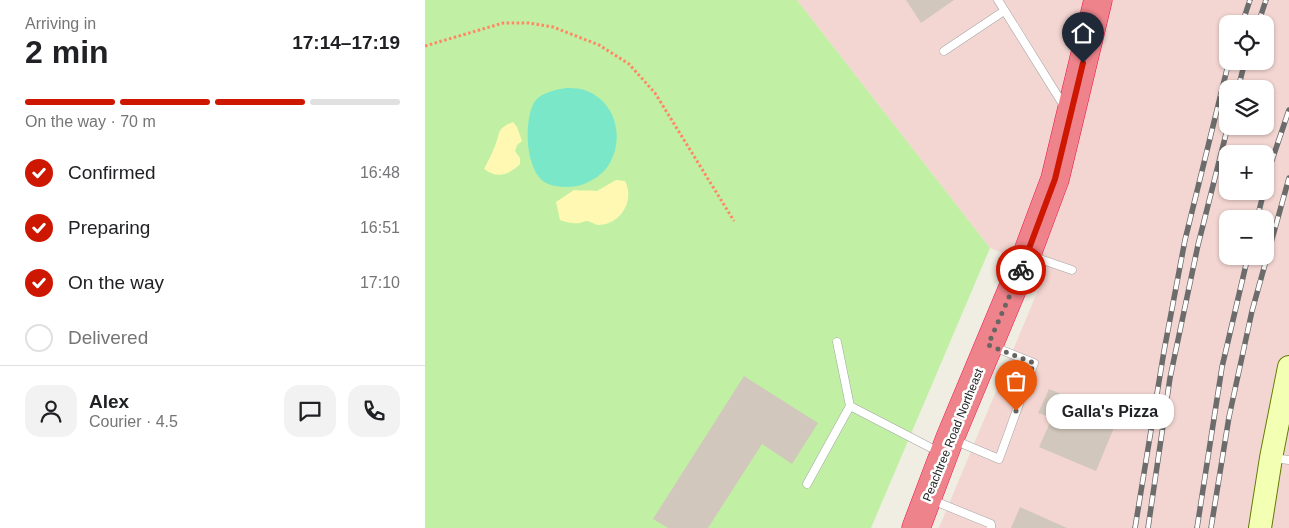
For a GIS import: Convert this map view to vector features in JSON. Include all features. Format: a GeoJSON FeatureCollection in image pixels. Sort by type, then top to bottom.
{"type":"FeatureCollection","features":[{"type":"Feature","properties":{"kind":"highway","name":"Peachtree Road Northeast"},"geometry":{"type":"LineString","coordinates":[[916,528],[988,345],[1027,254],[1055,179],[1098,0]]}},
{"type":"Feature","properties":{"kind":"street"},"geometry":{"type":"LineString","coordinates":[[1260,528],[1280,459],[1289,367]]}},
{"type":"Feature","properties":{"kind":"lane"},"geometry":{"type":"LineString","coordinates":[[998,0],[1070,116]]}},
{"type":"Feature","properties":{"kind":"lane"},"geometry":{"type":"LineString","coordinates":[[944,51],[1004,11]]}},
{"type":"Feature","properties":{"kind":"lane"},"geometry":{"type":"LineString","coordinates":[[1027,254],[1072,270]]}},
{"type":"Feature","properties":{"kind":"lane"},"geometry":{"type":"LineString","coordinates":[[807,484],[850,406],[837,342]]}},
{"type":"Feature","properties":{"kind":"lane"},"geometry":{"type":"LineString","coordinates":[[850,406],[948,447],[999,459],[1034,363],[988,345]]}},
{"type":"Feature","properties":{"kind":"lane"},"geometry":{"type":"LineString","coordinates":[[928,498],[991,524],[991,528]]}},
{"type":"Feature","properties":{"kind":"path"},"geometry":{"type":"LineString","coordinates":[[425,46],[503,23],[529,23],[553,27],[599,45],[629,64],[655,93],[734,221]]}},
{"type":"Feature","properties":{"kind":"shaded area"},"geometry":{"type":"Polygon","coordinates":[[[797,0],[1289,0],[1289,528],[939,528],[1046,271],[990,248],[797,0]]]}},
{"type":"Feature","properties":{"kind":"green space"},"geometry":{"type":"Polygon","coordinates":[[[425,0],[797,0],[990,248],[871,528],[425,528],[425,0]]]}},
{"type":"Feature","properties":{"kind":"green space"},"geometry":{"type":"Polygon","coordinates":[[[566,88],[581,89],[603,101],[610,110],[617,132],[613,155],[603,172],[584,184],[565,187],[550,185],[539,177],[530,157],[528,132],[531,109],[535,101],[545,93],[566,88]]]}},
{"type":"Feature","properties":{"kind":"sand"},"geometry":{"type":"Polygon","coordinates":[[[513,122],[522,141],[517,145],[515,151],[520,158],[520,164],[507,173],[498,175],[489,172],[484,169],[500,131],[513,122]]]}},
{"type":"Feature","properties":{"kind":"sand"},"geometry":{"type":"Polygon","coordinates":[[[616,180],[625,181],[628,188],[628,196],[624,210],[613,221],[598,225],[587,221],[574,223],[560,220],[556,202],[574,190],[597,191],[616,180]]]}},
{"type":"Feature","properties":{"kind":"building"},"geometry":{"type":"Polygon","coordinates":[[[906,0],[954,0],[921,23],[906,0]]]}},
{"type":"Feature","properties":{"kind":"building"},"geometry":{"type":"Polygon","coordinates":[[[744,376],[818,423],[792,464],[762,444],[708,528],[668,528],[653,519],[744,376]]]}},
{"type":"Feature","properties":{"kind":"building"},"geometry":{"type":"Polygon","coordinates":[[[1049,389],[1118,418],[1096,471],[1039,447],[1052,418],[1038,413],[1049,389]]]}},
{"type":"Feature","properties":{"kind":"building"},"geometry":{"type":"Polygon","coordinates":[[[1020,507],[1067,528],[1011,528],[1020,507]]]}},
{"type":"Feature","properties":{"kind":"railway"},"geometry":{"type":"LineString","coordinates":[[1245,15],[1250,0]]}},
{"type":"Feature","properties":{"kind":"railway"},"geometry":{"type":"LineString","coordinates":[[1261,15],[1266,0]]}},
{"type":"Feature","properties":{"kind":"railway"},"geometry":{"type":"LineString","coordinates":[[1135,528],[1164,351],[1185,240],[1227,70]]}},
{"type":"Feature","properties":{"kind":"railway"},"geometry":{"type":"LineString","coordinates":[[1240,80],[1243,70]]}},
{"type":"Feature","properties":{"kind":"railway"},"geometry":{"type":"LineString","coordinates":[[1274,154],[1289,110]]}},
{"type":"Feature","properties":{"kind":"railway"},"geometry":{"type":"LineString","coordinates":[[1148,528],[1170,378],[1198,245],[1226,135]]}},
{"type":"Feature","properties":{"kind":"railway"},"geometry":{"type":"LineString","coordinates":[[1211,528],[1229,417],[1252,311],[1289,178]]}},
{"type":"Feature","properties":{"kind":"railway"},"geometry":{"type":"LineString","coordinates":[[1259,210],[1262,200]]}},
{"type":"Feature","properties":{"kind":"railway"},"geometry":{"type":"LineString","coordinates":[[1197,528],[1222,367],[1246,265]]}},
{"type":"Feature","properties":{"kind":"way so far"},"geometry":{"type":"LineString","coordinates":[[1016,411],[1034,363],[988,345],[1021,270]]}},
{"type":"Feature","properties":{"kind":"place","name":"Galla's Pizza"},"geometry":{"type":"Point","coordinates":[1016,411]}},
{"type":"Feature","properties":{"kind":"route"},"geometry":{"type":"LineString","coordinates":[[1021,270],[1055,179],[1083,63]]}}]}
